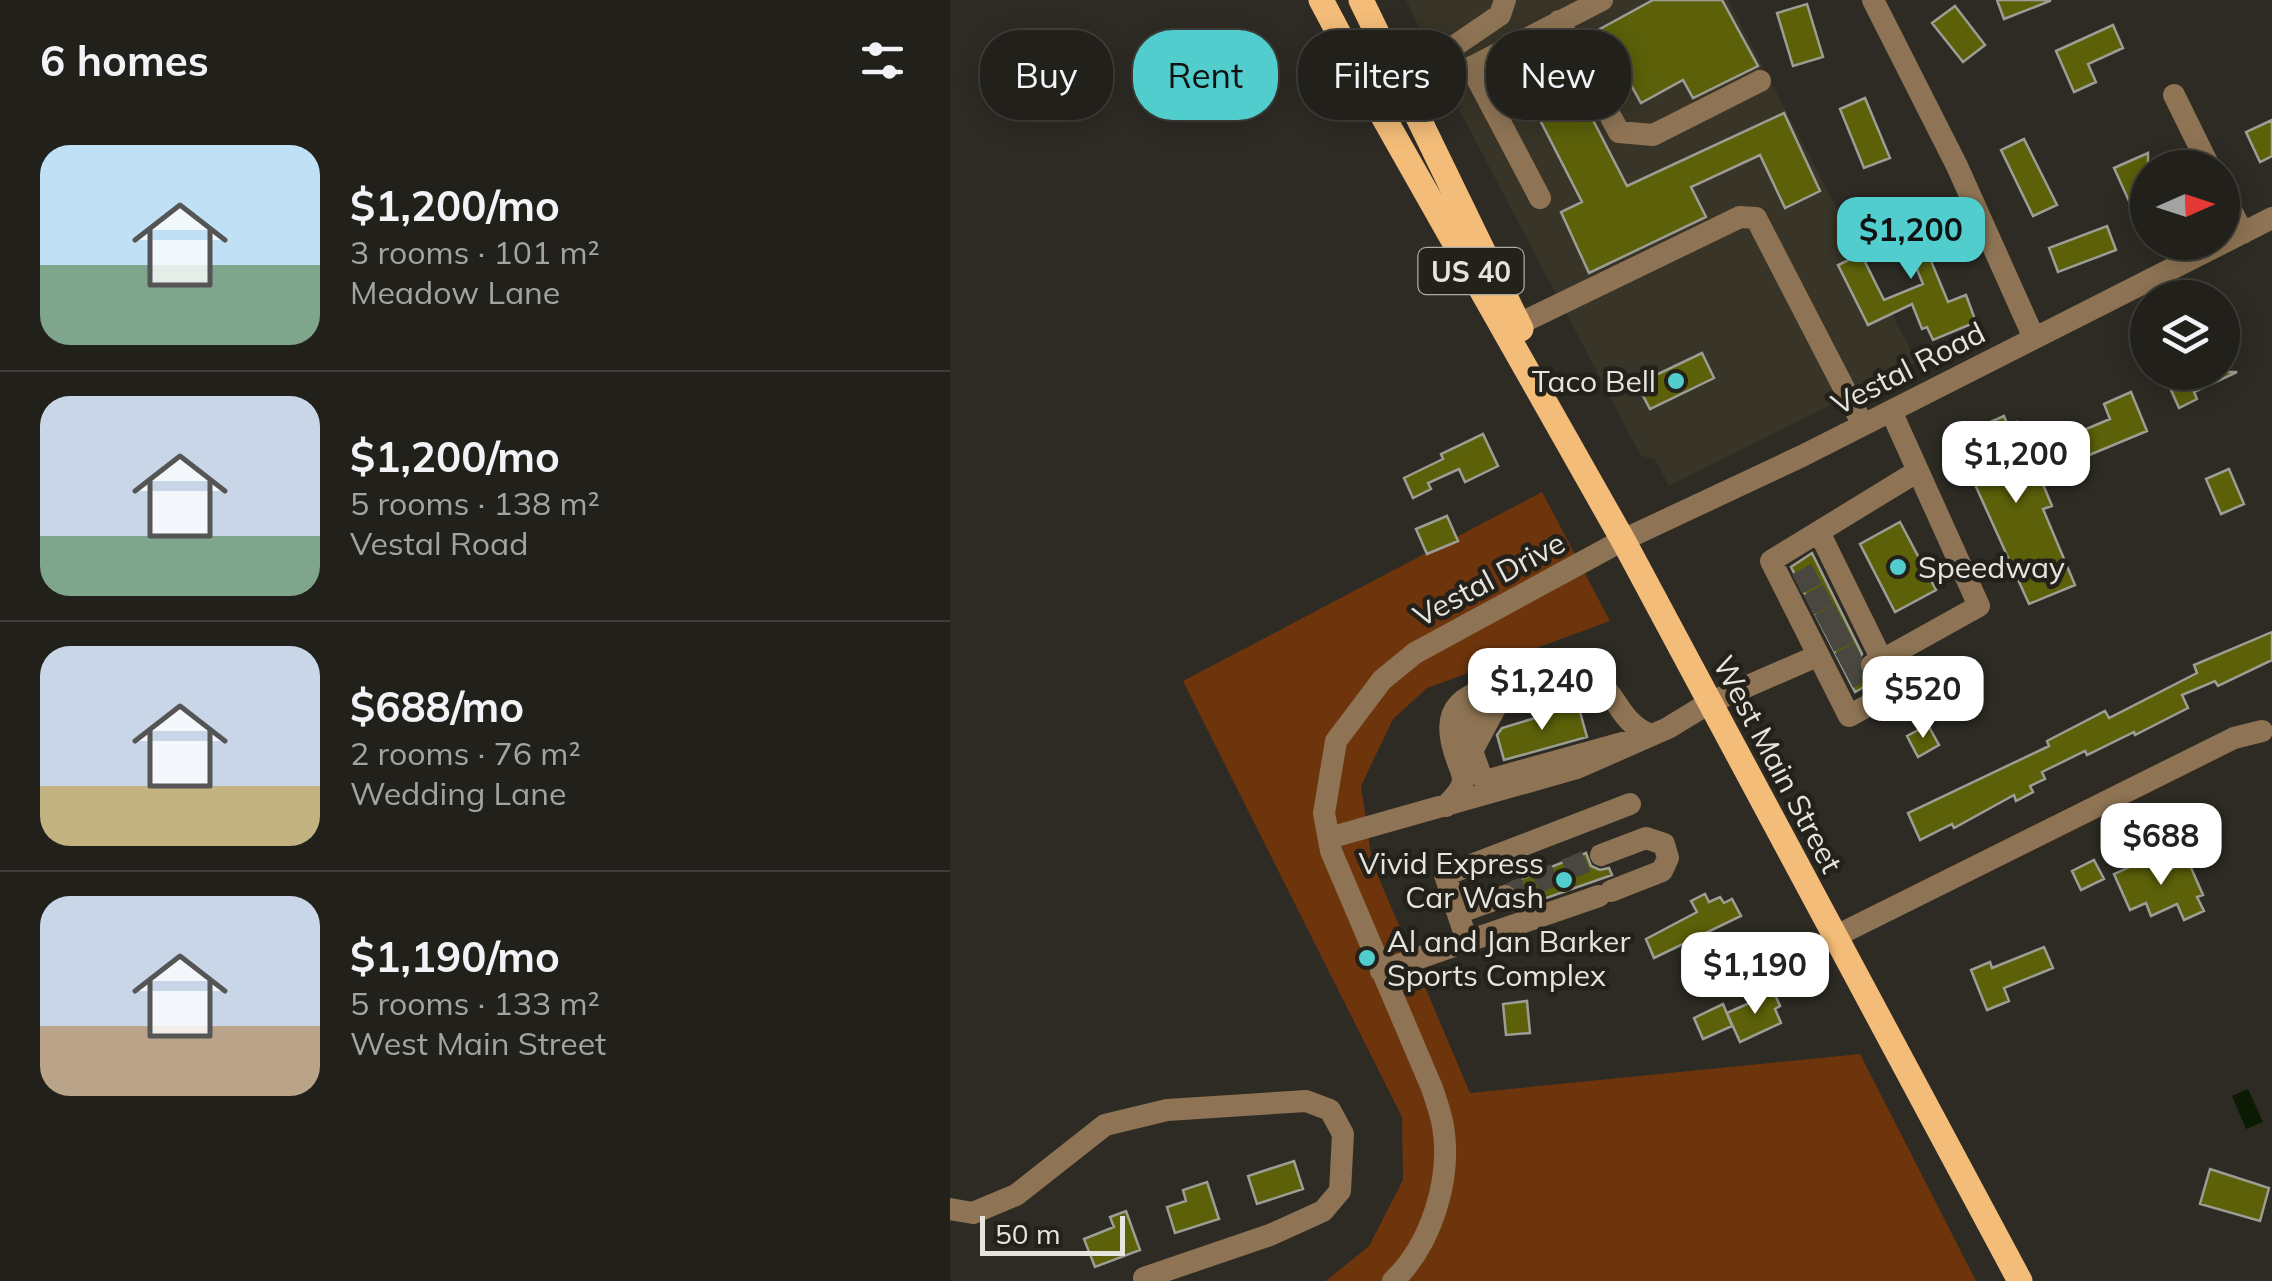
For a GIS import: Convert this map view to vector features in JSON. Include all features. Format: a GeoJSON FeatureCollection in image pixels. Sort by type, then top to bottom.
{"type":"FeatureCollection","features":[{"type":"Feature","properties":{"kind":"main road","name":"West Main Street"},"geometry":{"type":"LineString","coordinates":[[1322,0],[1338,30]]}},
{"type":"Feature","properties":{"kind":"main road","name":"West Main Street"},"geometry":{"type":"LineString","coordinates":[[1361,0],[1376,30]]}},
{"type":"Feature","properties":{"kind":"main road","name":"West Main Street"},"geometry":{"type":"LineString","coordinates":[[1386,120],[1624,540]]}},
{"type":"Feature","properties":{"kind":"main road","name":"West Main Street"},"geometry":{"type":"LineString","coordinates":[[1420,120],[1624,540],[2020,1281]]}},
{"type":"Feature","properties":{"kind":"street"},"geometry":{"type":"LineString","coordinates":[[1466,41],[1500,15],[1505,0]]}},
{"type":"Feature","properties":{"kind":"street"},"geometry":{"type":"LineString","coordinates":[[1466,70],[1602,0]]}},
{"type":"Feature","properties":{"kind":"street"},"geometry":{"type":"LineString","coordinates":[[1872,0],[1957,166],[2034,338]]}},
{"type":"Feature","properties":{"kind":"street"},"geometry":{"type":"LineString","coordinates":[[1560,22],[1618,132],[1653,135],[1760,81]]}},
{"type":"Feature","properties":{"kind":"street"},"geometry":{"type":"LineString","coordinates":[[1471,68],[1540,198]]}},
{"type":"Feature","properties":{"kind":"street"},"geometry":{"type":"LineString","coordinates":[[2174,95],[2201,150]]}},
{"type":"Feature","properties":{"kind":"street"},"geometry":{"type":"LineString","coordinates":[[1519,324],[1740,217],[1756,218],[1863,425]]}},
{"type":"Feature","properties":{"kind":"street","name":"Vestal Road"},"geometry":{"type":"LineString","coordinates":[[1624,540],[1863,425],[2272,218]]}},
{"type":"Feature","properties":{"kind":"street"},"geometry":{"type":"LineString","coordinates":[[2240,227],[2243,233]]}},
{"type":"Feature","properties":{"kind":"street"},"geometry":{"type":"LineString","coordinates":[[1854,617],[1980,606],[1891,411]]}},
{"type":"Feature","properties":{"kind":"street"},"geometry":{"type":"LineString","coordinates":[[1819,532],[1854,617],[1896,690],[1849,716],[1817,638],[1772,561],[1819,532],[1918,471]]}},
{"type":"Feature","properties":{"kind":"street","name":"Vestal Drive"},"geometry":{"type":"LineString","coordinates":[[1392,1281],[1413,1259],[1430,1226],[1445,1160],[1443,1125],[1432,1088],[1329,838],[1324,813],[1336,741],[1382,680],[1415,653],[1624,540]]}},
{"type":"Feature","properties":{"kind":"street"},"geometry":{"type":"LineString","coordinates":[[1329,838],[1576,768],[1651,735],[1817,638]]}},
{"type":"Feature","properties":{"kind":"street"},"geometry":{"type":"LineString","coordinates":[[1446,806],[1463,785],[1449,734],[1450,717],[1454,706],[1479,690],[1590,666],[1612,681],[1636,722],[1651,735]]}},
{"type":"Feature","properties":{"kind":"street"},"geometry":{"type":"LineString","coordinates":[[1579,675],[1601,682],[1635,729],[1651,735],[1492,779],[1481,776],[1472,752],[1504,698],[1579,675]]}},
{"type":"Feature","properties":{"kind":"street"},"geometry":{"type":"LineString","coordinates":[[1834,938],[2234,738],[2269,729]]}},
{"type":"Feature","properties":{"kind":"street"},"geometry":{"type":"LineString","coordinates":[[1467,941],[1445,874],[1630,804]]}},
{"type":"Feature","properties":{"kind":"street"},"geometry":{"type":"LineString","coordinates":[[1381,971],[1662,872],[1668,858],[1664,844],[1646,838],[1600,856]]}},
{"type":"Feature","properties":{"kind":"street"},"geometry":{"type":"LineString","coordinates":[[1458,913],[1505,896]]}},
{"type":"Feature","properties":{"kind":"street"},"geometry":{"type":"LineString","coordinates":[[950,1209],[973,1212],[1016,1194],[1105,1124],[1167,1110],[1306,1100],[1330,1110],[1343,1134],[1340,1191],[1323,1212],[1270,1235],[1144,1278]]}},
{"type":"Feature","properties":{"kind":"shaded area"},"geometry":{"type":"Polygon","coordinates":[[[1406,0],[1728,0],[1917,362],[1669,486],[1655,459],[1641,456],[1465,120],[1466,30],[1420,30],[1406,0]]]}},
{"type":"Feature","properties":{"kind":"shaded area","name":"Al and Jan Barker Sports Complex"},"geometry":{"type":"Polygon","coordinates":[[[1542,492],[1610,621],[1427,688],[1393,719],[1361,786],[1372,862],[1470,1093],[1860,1054],[1976,1281],[1326,1281],[1369,1246],[1403,1180],[1402,1117],[1183,681],[1542,492]]]}},
{"type":"Feature","properties":{"kind":"shaded area"},"geometry":{"type":"Polygon","coordinates":[[[2248,1089],[2263,1122],[2246,1129],[2232,1096],[2248,1089]]]}},
{"type":"Feature","properties":{"kind":"building"},"geometry":{"type":"Polygon","coordinates":[[[1653,0],[1722,0],[1758,66],[1693,98],[1683,80],[1641,103],[1631,85],[1631,30],[1600,29],[1653,0]]]}},
{"type":"Feature","properties":{"kind":"building"},"geometry":{"type":"Polygon","coordinates":[[[1997,0],[2050,0],[2050,1],[2004,19],[1997,0]]]}},
{"type":"Feature","properties":{"kind":"building"},"geometry":{"type":"Polygon","coordinates":[[[1807,4],[1823,57],[1793,66],[1777,13],[1807,4]]]}},
{"type":"Feature","properties":{"kind":"building"},"geometry":{"type":"Polygon","coordinates":[[[1955,6],[1985,45],[1963,62],[1932,23],[1955,6]]]}},
{"type":"Feature","properties":{"kind":"building"},"geometry":{"type":"Polygon","coordinates":[[[2113,25],[2123,48],[2088,64],[2096,82],[2074,92],[2056,51],[2113,25]]]}},
{"type":"Feature","properties":{"kind":"building"},"geometry":{"type":"Polygon","coordinates":[[[1865,98],[1890,158],[1864,168],[1840,109],[1865,98]]]}},
{"type":"Feature","properties":{"kind":"building"},"geometry":{"type":"Polygon","coordinates":[[[1784,113],[1820,191],[1785,208],[1760,155],[1691,187],[1706,217],[1589,273],[1561,212],[1582,202],[1540,120],[1593,120],[1627,186],[1784,113]]]}},
{"type":"Feature","properties":{"kind":"building"},"geometry":{"type":"Polygon","coordinates":[[[2272,120],[2272,156],[2260,162],[2246,132],[2272,120]]]}},
{"type":"Feature","properties":{"kind":"building"},"geometry":{"type":"Polygon","coordinates":[[[2024,139],[2057,205],[2033,216],[2001,150],[2024,139]]]}},
{"type":"Feature","properties":{"kind":"building"},"geometry":{"type":"Polygon","coordinates":[[[2130,161],[2130,203],[2114,168],[2130,161]]]}},
{"type":"Feature","properties":{"kind":"building"},"geometry":{"type":"Polygon","coordinates":[[[1921,202],[1943,256],[1931,261],[1948,302],[1966,295],[1976,322],[1933,340],[1927,327],[1922,329],[1912,304],[1868,325],[1838,265],[1861,254],[1884,300],[1923,284],[1894,213],[1921,202]]]}},
{"type":"Feature","properties":{"kind":"building"},"geometry":{"type":"Polygon","coordinates":[[[2107,226],[2116,250],[2058,272],[2049,248],[2107,226]]]}},
{"type":"Feature","properties":{"kind":"building","name":"Taco Bell"},"geometry":{"type":"Polygon","coordinates":[[[1702,353],[1714,378],[1650,409],[1637,384],[1702,353]]]}},
{"type":"Feature","properties":{"kind":"building"},"geometry":{"type":"Polygon","coordinates":[[[2171,390],[2198,390],[2194,392],[2197,399],[2179,408],[2171,390]]]}},
{"type":"Feature","properties":{"kind":"building"},"geometry":{"type":"Polygon","coordinates":[[[2131,392],[2147,431],[2082,458],[2072,435],[2110,419],[2104,404],[2131,392]]]}},
{"type":"Feature","properties":{"kind":"building"},"geometry":{"type":"Polygon","coordinates":[[[2004,416],[2008,426],[2017,422],[2052,506],[2043,509],[2075,585],[2029,604],[1954,438],[2004,416]]]}},
{"type":"Feature","properties":{"kind":"building"},"geometry":{"type":"Polygon","coordinates":[[[1483,434],[1498,466],[1465,482],[1459,469],[1428,483],[1431,489],[1413,498],[1404,478],[1483,434]]]}},
{"type":"Feature","properties":{"kind":"building"},"geometry":{"type":"Polygon","coordinates":[[[2229,469],[2244,504],[2221,514],[2206,479],[2229,469]]]}},
{"type":"Feature","properties":{"kind":"building"},"geometry":{"type":"Polygon","coordinates":[[[1447,516],[1458,541],[1427,554],[1416,529],[1447,516]]]}},
{"type":"Feature","properties":{"kind":"building","name":"Speedway"},"geometry":{"type":"Polygon","coordinates":[[[1900,522],[1936,590],[1895,612],[1860,544],[1900,522]]]}},
{"type":"Feature","properties":{"kind":"building","name":"Speedway"},"geometry":{"type":"Polygon","coordinates":[[[1812,553],[1862,654],[1857,663],[1859,673],[1875,681],[1855,692],[1791,567],[1812,553]]]}},
{"type":"Feature","properties":{"kind":"building"},"geometry":{"type":"Polygon","coordinates":[[[2272,632],[2272,660],[2218,686],[2215,681],[2182,695],[2188,708],[2135,735],[2134,732],[2087,755],[2085,751],[2042,772],[2045,779],[2030,786],[2033,792],[2016,801],[2014,795],[1954,828],[1952,824],[1920,840],[1908,813],[2049,746],[2047,741],[2105,711],[2109,718],[2197,673],[2194,665],[2272,632]]]}},
{"type":"Feature","properties":{"kind":"building"},"geometry":{"type":"Polygon","coordinates":[[[1578,705],[1587,737],[1504,760],[1497,735],[1502,728],[1578,705]]]}},
{"type":"Feature","properties":{"kind":"building"},"geometry":{"type":"Polygon","coordinates":[[[1928,725],[1939,745],[1918,757],[1907,736],[1928,725]]]}},
{"type":"Feature","properties":{"kind":"building","name":"Vivid Express Car Wash"},"geometry":{"type":"Polygon","coordinates":[[[1586,853],[1591,866],[1609,868],[1612,875],[1512,910],[1520,898],[1519,890],[1511,883],[1586,853]]]}},
{"type":"Feature","properties":{"kind":"building"},"geometry":{"type":"Polygon","coordinates":[[[2149,858],[2157,875],[2188,861],[2203,895],[2197,897],[2204,911],[2184,920],[2177,904],[2151,916],[2146,903],[2130,910],[2114,874],[2149,858]]]}},
{"type":"Feature","properties":{"kind":"building"},"geometry":{"type":"Polygon","coordinates":[[[2094,860],[2104,879],[2081,890],[2072,871],[2094,860]]]}},
{"type":"Feature","properties":{"kind":"building"},"geometry":{"type":"Polygon","coordinates":[[[1705,894],[1709,902],[1720,897],[1724,903],[1732,899],[1741,916],[1654,958],[1646,939],[1697,912],[1691,901],[1705,894]]]}},
{"type":"Feature","properties":{"kind":"building"},"geometry":{"type":"Polygon","coordinates":[[[2044,947],[2053,968],[2004,988],[2009,1001],[1987,1010],[1971,970],[1990,962],[1992,968],[2044,947]]]}},
{"type":"Feature","properties":{"kind":"building"},"geometry":{"type":"Polygon","coordinates":[[[1774,992],[1781,1023],[1740,1042],[1727,1013],[1774,992]]]}},
{"type":"Feature","properties":{"kind":"building"},"geometry":{"type":"Polygon","coordinates":[[[1527,1001],[1530,1033],[1506,1035],[1503,1004],[1527,1001]]]}},
{"type":"Feature","properties":{"kind":"building"},"geometry":{"type":"Polygon","coordinates":[[[1723,1004],[1732,1026],[1703,1039],[1694,1018],[1723,1004]]]}},
{"type":"Feature","properties":{"kind":"building"},"geometry":{"type":"Polygon","coordinates":[[[1294,1161],[1303,1189],[1257,1204],[1248,1176],[1294,1161]]]}},
{"type":"Feature","properties":{"kind":"building"},"geometry":{"type":"Polygon","coordinates":[[[2210,1169],[2269,1188],[2260,1221],[2200,1204],[2210,1169]]]}},
{"type":"Feature","properties":{"kind":"building"},"geometry":{"type":"Polygon","coordinates":[[[1207,1182],[1219,1219],[1175,1233],[1167,1207],[1186,1201],[1183,1190],[1207,1182]]]}},
{"type":"Feature","properties":{"kind":"building"},"geometry":{"type":"Polygon","coordinates":[[[1126,1211],[1140,1250],[1095,1267],[1084,1239],[1114,1227],[1110,1217],[1126,1211]]]}},
{"type":"Feature","properties":{"kind":"tunnel"},"geometry":{"type":"LineString","coordinates":[[1797,584],[1822,571]]}},
{"type":"Feature","properties":{"kind":"tunnel"},"geometry":{"type":"LineString","coordinates":[[1809,605],[1833,592]]}},
{"type":"Feature","properties":{"kind":"tunnel"},"geometry":{"type":"LineString","coordinates":[[1820,625],[1844,612]]}},
{"type":"Feature","properties":{"kind":"tunnel"},"geometry":{"type":"LineString","coordinates":[[1829,642],[1853,630]]}},
{"type":"Feature","properties":{"kind":"tunnel"},"geometry":{"type":"LineString","coordinates":[[1840,663],[1864,650]]}},
{"type":"Feature","properties":{"kind":"tunnel"},"geometry":{"type":"LineString","coordinates":[[1848,678],[1872,665]]}},
{"type":"Feature","properties":{"kind":"tunnel"},"geometry":{"type":"LineString","coordinates":[[1505,896],[1601,855]]}},
{"type":"Feature","properties":{"kind":"place","name":"Taco Bell"},"geometry":{"type":"Point","coordinates":[1676,381]}},
{"type":"Feature","properties":{"kind":"place","name":"Speedway"},"geometry":{"type":"Point","coordinates":[1898,567]}},
{"type":"Feature","properties":{"kind":"place","name":"Vivid Express Car Wash"},"geometry":{"type":"Point","coordinates":[1564,880]}},
{"type":"Feature","properties":{"kind":"place","name":"Al and Jan Barker Sports Complex"},"geometry":{"type":"Point","coordinates":[1367,958]}}]}
